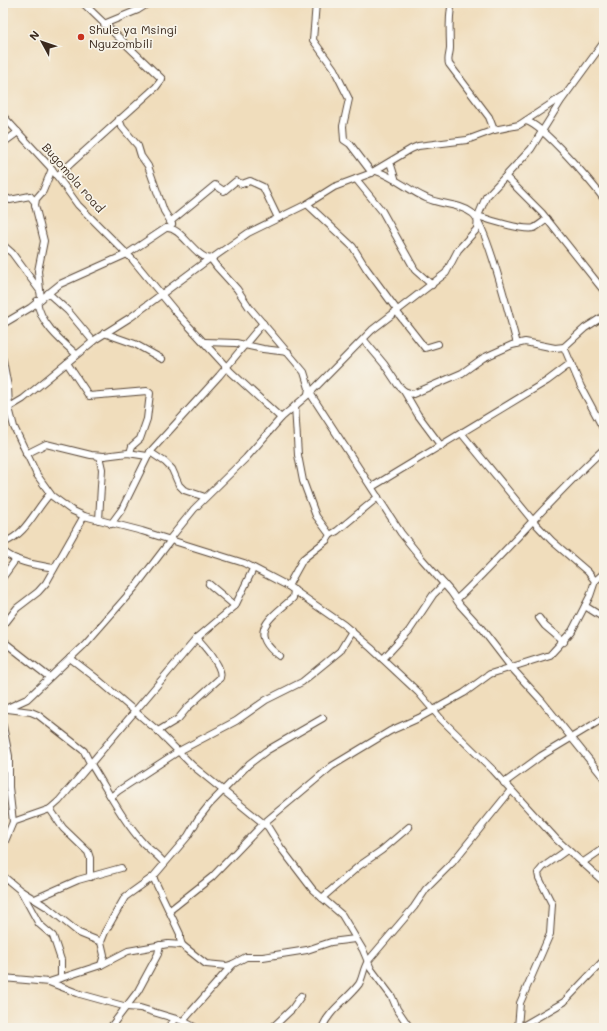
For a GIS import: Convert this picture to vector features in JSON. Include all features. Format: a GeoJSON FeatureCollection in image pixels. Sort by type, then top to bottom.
{"type":"FeatureCollection","features":[{"type":"Feature","properties":{"kind":"street"},"geometry":{"type":"LineString","coordinates":[[57,176],[156,87],[162,78],[83,3]]}},
{"type":"Feature","properties":{"kind":"street"},"geometry":{"type":"LineString","coordinates":[[104,24],[138,10],[149,3]]}},
{"type":"Feature","properties":{"kind":"street"},"geometry":{"type":"LineString","coordinates":[[316,3],[313,40],[334,69],[349,99],[343,126],[344,140],[350,144],[374,172],[394,178],[424,198],[467,210],[478,217],[501,224],[530,228],[538,225],[546,219]]}},
{"type":"Feature","properties":{"kind":"street"},"geometry":{"type":"LineString","coordinates":[[452,3],[449,16],[449,64],[489,117],[494,130]]}},
{"type":"Feature","properties":{"kind":"street"},"geometry":{"type":"LineString","coordinates":[[5,710],[27,699],[85,644],[136,586],[170,540],[205,498],[246,458],[281,418],[364,340],[372,330],[432,285],[446,272],[458,250],[475,233],[478,226],[478,217],[486,197],[506,177],[542,132],[565,95],[604,42]]}},
{"type":"Feature","properties":{"kind":"street"},"geometry":{"type":"LineString","coordinates":[[6,410],[23,399],[93,341],[131,317],[242,236],[306,204],[334,187],[374,172],[401,154],[418,146],[467,140],[494,130],[513,127],[526,121],[565,95]]}},
{"type":"Feature","properties":{"kind":"street","name":"Bugomola road"},"geometry":{"type":"LineString","coordinates":[[3,116],[52,169],[78,205],[127,254],[226,366],[281,418]]}},
{"type":"Feature","properties":{"kind":"street"},"geometry":{"type":"LineString","coordinates":[[119,119],[122,126],[138,146],[140,155],[150,170],[163,209],[176,231],[192,249],[210,259],[304,372],[309,393],[401,533],[457,599],[511,667],[541,700],[604,778]]}},
{"type":"Feature","properties":{"kind":"street"},"geometry":{"type":"LineString","coordinates":[[526,121],[533,124],[558,145],[604,199]]}},
{"type":"Feature","properties":{"kind":"street"},"geometry":{"type":"LineString","coordinates":[[3,143],[18,132]]}},
{"type":"Feature","properties":{"kind":"street"},"geometry":{"type":"LineString","coordinates":[[390,162],[394,178]]}},
{"type":"Feature","properties":{"kind":"street"},"geometry":{"type":"LineString","coordinates":[[35,202],[43,191],[52,169]]}},
{"type":"Feature","properties":{"kind":"street"},"geometry":{"type":"LineString","coordinates":[[506,177],[546,219],[604,291]]}},
{"type":"Feature","properties":{"kind":"street"},"geometry":{"type":"LineString","coordinates":[[356,179],[382,211],[415,270],[432,285]]}},
{"type":"Feature","properties":{"kind":"street"},"geometry":{"type":"LineString","coordinates":[[170,222],[215,184],[224,191],[236,181],[242,184],[251,182],[262,188],[278,218]]}},
{"type":"Feature","properties":{"kind":"street"},"geometry":{"type":"LineString","coordinates":[[3,196],[10,200],[30,196],[35,202],[44,241],[38,268],[40,291],[39,313],[61,340],[76,354]]}},
{"type":"Feature","properties":{"kind":"street"},"geometry":{"type":"LineString","coordinates":[[306,204],[353,247],[366,268],[425,348],[438,344]]}},
{"type":"Feature","properties":{"kind":"street"},"geometry":{"type":"LineString","coordinates":[[478,217],[486,238],[517,344]]}},
{"type":"Feature","properties":{"kind":"street"},"geometry":{"type":"LineString","coordinates":[[3,324],[72,278],[127,254],[166,228],[176,231]]}},
{"type":"Feature","properties":{"kind":"street"},"geometry":{"type":"LineString","coordinates":[[3,245],[12,253],[40,291]]}},
{"type":"Feature","properties":{"kind":"street"},"geometry":{"type":"LineString","coordinates":[[48,293],[68,311],[93,341]]}},
{"type":"Feature","properties":{"kind":"street"},"geometry":{"type":"LineString","coordinates":[[404,392],[413,394],[420,392],[462,373],[496,351],[517,344],[525,342],[555,348],[564,347],[585,328],[604,316]]}},
{"type":"Feature","properties":{"kind":"street"},"geometry":{"type":"LineString","coordinates":[[112,524],[122,509],[148,454],[212,384],[262,323]]}},
{"type":"Feature","properties":{"kind":"street"},"geometry":{"type":"LineString","coordinates":[[104,333],[135,344],[162,358]]}},
{"type":"Feature","properties":{"kind":"street"},"geometry":{"type":"LineString","coordinates":[[364,340],[404,392],[410,403],[441,446]]}},
{"type":"Feature","properties":{"kind":"street"},"geometry":{"type":"LineString","coordinates":[[204,342],[244,344],[288,352]]}},
{"type":"Feature","properties":{"kind":"street"},"geometry":{"type":"LineString","coordinates":[[564,347],[604,430]]}},
{"type":"Feature","properties":{"kind":"street"},"geometry":{"type":"LineString","coordinates":[[3,360],[8,387],[6,410],[26,454],[37,475],[50,494],[71,510],[84,516],[232,558],[294,590],[352,631],[383,659],[418,692],[441,719],[567,850],[604,882]]}},
{"type":"Feature","properties":{"kind":"street"},"geometry":{"type":"LineString","coordinates":[[67,363],[89,396],[147,391],[150,393],[147,419],[139,440],[132,446],[130,453]]}},
{"type":"Feature","properties":{"kind":"street"},"geometry":{"type":"LineString","coordinates":[[372,487],[462,434],[547,381],[571,363]]}},
{"type":"Feature","properties":{"kind":"street"},"geometry":{"type":"LineString","coordinates":[[295,406],[298,455],[303,481],[316,516],[330,535]]}},
{"type":"Feature","properties":{"kind":"street"},"geometry":{"type":"LineString","coordinates":[[462,434],[533,521],[552,541],[588,572],[595,581]]}},
{"type":"Feature","properties":{"kind":"street"},"geometry":{"type":"LineString","coordinates":[[26,454],[46,444],[99,456],[130,453],[148,454],[165,462],[172,469],[179,485],[184,490],[205,498]]}},
{"type":"Feature","properties":{"kind":"street"},"geometry":{"type":"LineString","coordinates":[[457,599],[582,469],[604,450]]}},
{"type":"Feature","properties":{"kind":"street"},"geometry":{"type":"LineString","coordinates":[[99,456],[102,469],[99,520]]}},
{"type":"Feature","properties":{"kind":"street"},"geometry":{"type":"LineString","coordinates":[[3,543],[25,529],[43,501],[50,494]]}},
{"type":"Feature","properties":{"kind":"street"},"geometry":{"type":"LineString","coordinates":[[288,586],[303,558],[378,497]]}},
{"type":"Feature","properties":{"kind":"street"},"geometry":{"type":"LineString","coordinates":[[3,626],[17,608],[38,592],[46,583],[84,516]]}},
{"type":"Feature","properties":{"kind":"street"},"geometry":{"type":"LineString","coordinates":[[3,551],[16,559],[54,568]]}},
{"type":"Feature","properties":{"kind":"street"},"geometry":{"type":"LineString","coordinates":[[3,576],[16,559]]}},
{"type":"Feature","properties":{"kind":"street"},"geometry":{"type":"LineString","coordinates":[[12,822],[26,819],[50,809],[59,801],[197,638],[235,606],[253,569]]}},
{"type":"Feature","properties":{"kind":"street"},"geometry":{"type":"LineString","coordinates":[[169,911],[212,878],[264,823],[332,766],[390,731],[464,693],[490,674],[545,658],[564,642],[572,631],[585,606],[595,581],[604,573]]}},
{"type":"Feature","properties":{"kind":"street"},"geometry":{"type":"LineString","coordinates":[[209,584],[235,606]]}},
{"type":"Feature","properties":{"kind":"street"},"geometry":{"type":"LineString","coordinates":[[383,659],[409,631],[433,595],[444,584]]}},
{"type":"Feature","properties":{"kind":"street"},"geometry":{"type":"LineString","coordinates":[[279,656],[266,644],[264,627],[268,619],[293,598],[294,590]]}},
{"type":"Feature","properties":{"kind":"street"},"geometry":{"type":"LineString","coordinates":[[585,606],[604,618]]}},
{"type":"Feature","properties":{"kind":"street"},"geometry":{"type":"LineString","coordinates":[[539,618],[545,626],[564,642]]}},
{"type":"Feature","properties":{"kind":"street"},"geometry":{"type":"LineString","coordinates":[[111,797],[179,751],[236,722],[249,710],[302,682],[340,651],[352,631]]}},
{"type":"Feature","properties":{"kind":"street"},"geometry":{"type":"LineString","coordinates":[[158,731],[178,719],[188,707],[220,678],[220,671],[212,656],[197,638]]}},
{"type":"Feature","properties":{"kind":"street"},"geometry":{"type":"LineString","coordinates":[[3,641],[49,677]]}},
{"type":"Feature","properties":{"kind":"street"},"geometry":{"type":"LineString","coordinates":[[70,658],[96,678],[158,731],[223,791],[264,823],[313,890],[342,915],[378,980],[392,997],[397,1009],[410,1028]]}},
{"type":"Feature","properties":{"kind":"street"},"geometry":{"type":"LineString","coordinates":[[5,710],[31,712],[44,719],[85,752],[111,797],[144,844],[156,853],[164,863]]}},
{"type":"Feature","properties":{"kind":"street"},"geometry":{"type":"LineString","coordinates":[[101,965],[104,954],[101,942],[108,926],[125,897],[153,877],[188,836],[198,819],[249,764],[266,751],[323,718]]}},
{"type":"Feature","properties":{"kind":"street"},"geometry":{"type":"LineString","coordinates":[[504,783],[541,756],[604,718]]}},
{"type":"Feature","properties":{"kind":"street"},"geometry":{"type":"LineString","coordinates":[[3,726],[9,756],[9,788],[12,822],[3,846]]}},
{"type":"Feature","properties":{"kind":"street"},"geometry":{"type":"LineString","coordinates":[[322,1028],[328,1016],[359,983],[368,961],[414,907],[426,889],[452,863],[510,790]]}},
{"type":"Feature","properties":{"kind":"street"},"geometry":{"type":"LineString","coordinates":[[50,809],[63,828],[88,852],[90,858],[90,877]]}},
{"type":"Feature","properties":{"kind":"street"},"geometry":{"type":"LineString","coordinates":[[322,898],[359,866],[409,827]]}},
{"type":"Feature","properties":{"kind":"street"},"geometry":{"type":"LineString","coordinates":[[582,863],[604,848]]}},
{"type":"Feature","properties":{"kind":"street"},"geometry":{"type":"LineString","coordinates":[[519,1028],[520,1003],[550,934],[552,904],[538,873],[543,867],[567,850]]}},
{"type":"Feature","properties":{"kind":"street"},"geometry":{"type":"LineString","coordinates":[[35,899],[90,877],[121,868]]}},
{"type":"Feature","properties":{"kind":"street"},"geometry":{"type":"LineString","coordinates":[[3,876],[21,891],[68,922],[79,933],[101,942]]}},
{"type":"Feature","properties":{"kind":"street"},"geometry":{"type":"LineString","coordinates":[[153,877],[180,934],[182,945]]}},
{"type":"Feature","properties":{"kind":"street"},"geometry":{"type":"LineString","coordinates":[[21,891],[40,924],[53,936],[61,960],[62,978]]}},
{"type":"Feature","properties":{"kind":"street"},"geometry":{"type":"LineString","coordinates":[[183,1021],[233,964],[242,958],[263,957],[307,950],[331,942],[356,939]]}},
{"type":"Feature","properties":{"kind":"street"},"geometry":{"type":"LineString","coordinates":[[49,982],[101,965],[128,951],[175,943],[182,945],[206,964],[212,966],[233,964]]}},
{"type":"Feature","properties":{"kind":"street"},"geometry":{"type":"LineString","coordinates":[[110,1028],[127,1007],[158,954],[160,945]]}},
{"type":"Feature","properties":{"kind":"street"},"geometry":{"type":"LineString","coordinates":[[519,1028],[564,1002],[604,960]]}},
{"type":"Feature","properties":{"kind":"street"},"geometry":{"type":"LineString","coordinates":[[3,978],[49,982],[80,994],[127,1007],[140,1008],[183,1021],[196,1028]]}},
{"type":"Feature","properties":{"kind":"street"},"geometry":{"type":"LineString","coordinates":[[272,1028],[301,996]]}},
{"type":"Feature","properties":{"kind":"street"},"geometry":{"type":"LineString","coordinates":[[167,1028],[176,1019]]}},
{"type":"Feature","properties":{"kind":"place","name":"Shule ya Msingi Nguzombili"},"geometry":{"type":"Point","coordinates":[81,37]}}]}
